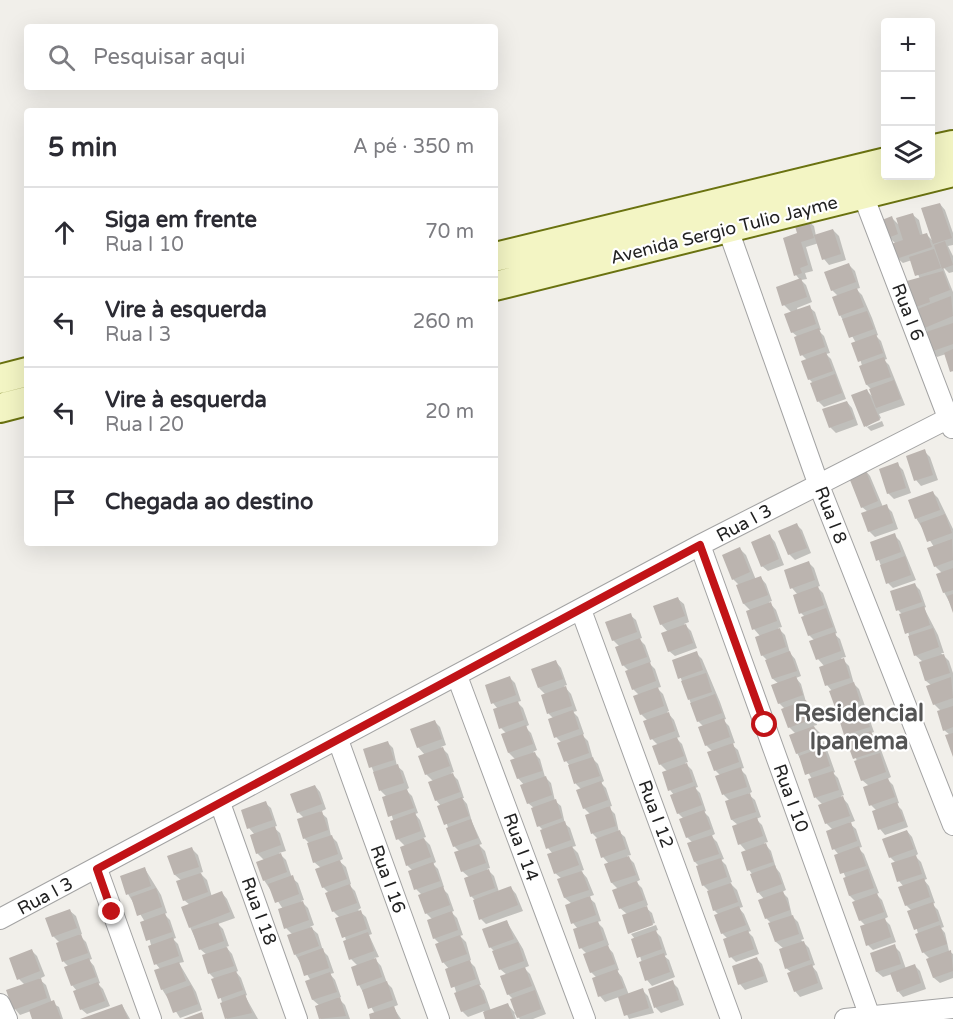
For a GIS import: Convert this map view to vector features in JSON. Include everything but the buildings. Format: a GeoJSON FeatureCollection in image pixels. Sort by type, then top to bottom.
{"type":"FeatureCollection","features":[{"type":"Feature","properties":{"kind":"street"},"geometry":{"type":"LineString","coordinates":[[935,149],[953,145]]}},
{"type":"Feature","properties":{"kind":"street","name":"Avenida Sergio Tulio Jayme"},"geometry":{"type":"LineString","coordinates":[[498,256],[881,163]]}},
{"type":"Feature","properties":{"kind":"street","name":"Avenida Sergio Tulio Jayme"},"geometry":{"type":"LineString","coordinates":[[498,285],[728,230],[953,172]]}},
{"type":"Feature","properties":{"kind":"street","name":"Rua I 6"},"geometry":{"type":"LineString","coordinates":[[863,195],[951,424]]}},
{"type":"Feature","properties":{"kind":"street","name":"Rua I 8"},"geometry":{"type":"LineString","coordinates":[[720,202],[818,483],[953,825]]}},
{"type":"Feature","properties":{"kind":"street"},"geometry":{"type":"LineString","coordinates":[[0,379],[24,373]]}},
{"type":"Feature","properties":{"kind":"street"},"geometry":{"type":"LineString","coordinates":[[0,408],[24,402]]}},
{"type":"Feature","properties":{"kind":"street","name":"Rua I 3"},"geometry":{"type":"LineString","coordinates":[[0,919],[818,483],[951,424]]}},
{"type":"Feature","properties":{"kind":"street","name":"Rua I 10"},"geometry":{"type":"LineString","coordinates":[[700,545],[870,1017]]}},
{"type":"Feature","properties":{"kind":"street","name":"Rua I 12"},"geometry":{"type":"LineString","coordinates":[[581,610],[731,1019]]}},
{"type":"Feature","properties":{"kind":"street","name":"Rua I 14"},"geometry":{"type":"LineString","coordinates":[[457,676],[585,1019]]}},
{"type":"Feature","properties":{"kind":"street","name":"Rua I 16"},"geometry":{"type":"LineString","coordinates":[[338,740],[439,1019]]}},
{"type":"Feature","properties":{"kind":"street","name":"Rua I 18"},"geometry":{"type":"LineString","coordinates":[[220,802],[297,1019]]}},
{"type":"Feature","properties":{"kind":"street"},"geometry":{"type":"LineString","coordinates":[[97,869],[151,1019]]}},
{"type":"Feature","properties":{"kind":"street"},"geometry":{"type":"LineString","coordinates":[[0,1004],[7,1019]]}},
{"type":"Feature","properties":{"kind":"street"},"geometry":{"type":"LineString","coordinates":[[845,1019],[953,1008]]}},
{"type":"Feature","properties":{"kind":"district","name":"Residencial Ipanema"},"geometry":{"type":"Point","coordinates":[859,727]}},
{"type":"Feature","properties":{"kind":"route"},"geometry":{"type":"LineString","coordinates":[[112,912],[97,869],[700,545],[765,725]]}}]}
